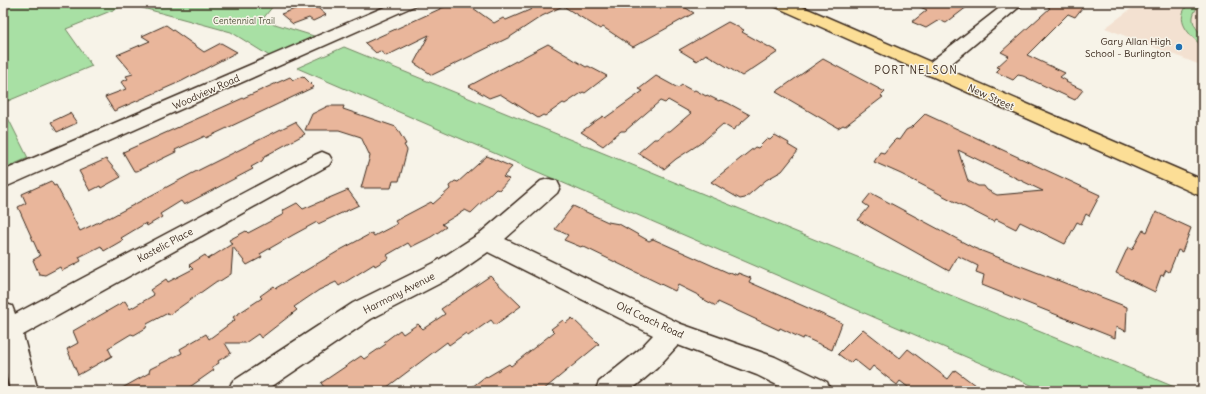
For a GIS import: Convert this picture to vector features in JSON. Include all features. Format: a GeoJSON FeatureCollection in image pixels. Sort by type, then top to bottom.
{"type":"FeatureCollection","features":[{"type":"Feature","properties":{"kind":"main road","name":"New Street"},"geometry":{"type":"LineString","coordinates":[[780,3],[1203,189]]}},
{"type":"Feature","properties":{"kind":"street","name":"Woodview Road"},"geometry":{"type":"LineString","coordinates":[[3,180],[324,42],[366,21],[408,3]]}},
{"type":"Feature","properties":{"kind":"street"},"geometry":{"type":"LineString","coordinates":[[932,70],[1016,3]]}},
{"type":"Feature","properties":{"kind":"street","name":"Kastelic Place"},"geometry":{"type":"LineString","coordinates":[[6,322],[322,160]]}},
{"type":"Feature","properties":{"kind":"street","name":"Harmony Avenue"},"geometry":{"type":"LineString","coordinates":[[242,391],[362,311],[443,270],[487,241],[549,187]]}},
{"type":"Feature","properties":{"kind":"street","name":"Old Coach Road"},"geometry":{"type":"LineString","coordinates":[[487,241],[673,332],[766,366],[817,391]]}},
{"type":"Feature","properties":{"kind":"street"},"geometry":{"type":"LineString","coordinates":[[6,322],[24,391]]}},
{"type":"Feature","properties":{"kind":"street"},"geometry":{"type":"LineString","coordinates":[[609,391],[648,359],[673,332]]}},
{"type":"Feature","properties":{"kind":"shaded area","name":"Gary Allan High School - Burlington"},"geometry":{"type":"Polygon","coordinates":[[[1139,3],[1203,3],[1203,66],[1105,28],[1139,3]]]}},
{"type":"Feature","properties":{"kind":"green space","name":"Centennial Trail"},"geometry":{"type":"Polygon","coordinates":[[[3,3],[266,3],[273,6],[262,20],[317,37],[271,57],[231,32],[128,4],[66,29],[92,66],[3,103],[3,3]]]}},
{"type":"Feature","properties":{"kind":"green space"},"geometry":{"type":"Polygon","coordinates":[[[1189,3],[1201,3],[1193,16],[1193,20],[1196,28],[1203,36],[1203,47],[1188,32],[1183,21],[1182,16],[1184,10],[1189,3]]]}},
{"type":"Feature","properties":{"kind":"green space"},"geometry":{"type":"Polygon","coordinates":[[[344,47],[1184,391],[1045,391],[297,68],[344,47]]]}},
{"type":"Feature","properties":{"kind":"green space"},"geometry":{"type":"Polygon","coordinates":[[[3,108],[28,158],[3,169],[3,108]]]}},
{"type":"Feature","properties":{"kind":"building"},"geometry":{"type":"Polygon","coordinates":[[[312,3],[326,15],[313,21],[309,18],[293,24],[281,14],[312,3]]]}},
{"type":"Feature","properties":{"kind":"building"},"geometry":{"type":"Polygon","coordinates":[[[453,3],[466,3],[494,23],[503,18],[506,20],[532,9],[523,3],[678,3],[694,13],[633,47],[603,27],[600,29],[563,6],[542,16],[510,37],[432,75],[414,63],[429,35],[386,56],[380,51],[376,53],[365,43],[453,3]]]}},
{"type":"Feature","properties":{"kind":"building"},"geometry":{"type":"Polygon","coordinates":[[[911,3],[972,3],[946,23],[939,20],[926,28],[912,22],[927,10],[911,3]]]}},
{"type":"Feature","properties":{"kind":"building"},"geometry":{"type":"Polygon","coordinates":[[[1041,3],[1086,3],[1075,17],[1068,14],[1027,55],[1065,73],[1060,77],[1067,81],[1066,82],[1083,90],[1075,100],[1023,76],[1018,75],[1013,80],[996,72],[1000,68],[997,67],[1009,56],[1001,52],[1050,8],[1041,3]]]}},
{"type":"Feature","properties":{"kind":"building"},"geometry":{"type":"Polygon","coordinates":[[[728,22],[744,30],[742,32],[778,52],[742,76],[706,54],[697,61],[679,50],[728,22]]]}},
{"type":"Feature","properties":{"kind":"building"},"geometry":{"type":"Polygon","coordinates":[[[166,25],[204,52],[221,43],[237,52],[182,81],[114,111],[105,97],[126,89],[121,82],[128,79],[126,76],[133,74],[117,55],[150,41],[142,36],[166,25]]]}},
{"type":"Feature","properties":{"kind":"building"},"geometry":{"type":"Polygon","coordinates":[[[548,44],[586,67],[588,66],[607,76],[585,93],[583,92],[565,104],[563,103],[545,116],[543,115],[538,118],[500,94],[489,98],[469,86],[548,44]]]}},
{"type":"Feature","properties":{"kind":"building"},"geometry":{"type":"Polygon","coordinates":[[[823,59],[885,92],[881,96],[883,97],[845,126],[843,125],[838,128],[776,92],[823,59]]]}},
{"type":"Feature","properties":{"kind":"building"},"geometry":{"type":"Polygon","coordinates":[[[303,76],[314,87],[206,138],[205,136],[175,150],[176,152],[137,171],[134,171],[123,152],[290,77],[293,80],[303,76]]]}},
{"type":"Feature","properties":{"kind":"building"},"geometry":{"type":"Polygon","coordinates":[[[656,76],[678,88],[682,85],[693,91],[695,90],[706,96],[707,95],[719,101],[728,103],[750,115],[733,130],[723,124],[701,143],[676,159],[664,169],[638,153],[654,139],[657,139],[667,131],[670,131],[691,113],[668,100],[665,103],[660,101],[625,131],[621,131],[603,146],[581,132],[603,116],[605,118],[643,91],[639,89],[656,76]]]}},
{"type":"Feature","properties":{"kind":"building"},"geometry":{"type":"Polygon","coordinates":[[[328,106],[344,106],[343,109],[396,127],[406,144],[404,145],[407,150],[399,181],[393,181],[391,188],[361,188],[370,156],[361,137],[339,130],[305,130],[312,114],[328,106]]]}},
{"type":"Feature","properties":{"kind":"building"},"geometry":{"type":"Polygon","coordinates":[[[70,113],[77,123],[57,132],[51,122],[70,113]]]}},
{"type":"Feature","properties":{"kind":"building"},"geometry":{"type":"Polygon","coordinates":[[[925,114],[1100,195],[1089,216],[1086,214],[1081,224],[1077,222],[1065,244],[1020,222],[1016,229],[996,219],[994,222],[901,174],[874,162],[880,152],[884,153],[896,139],[899,140],[906,130],[912,127],[925,114]],[[958,150],[968,181],[978,186],[984,186],[987,190],[997,195],[1043,191],[958,150]]]}},
{"type":"Feature","properties":{"kind":"building"},"geometry":{"type":"Polygon","coordinates":[[[295,122],[305,134],[265,156],[262,161],[251,167],[253,169],[184,205],[181,201],[160,214],[162,217],[147,226],[146,223],[121,238],[123,240],[104,251],[101,246],[79,257],[81,261],[62,271],[60,267],[45,275],[39,274],[33,260],[40,256],[18,207],[26,203],[22,194],[51,181],[54,186],[56,185],[80,231],[109,218],[191,174],[295,122]]]}},
{"type":"Feature","properties":{"kind":"building"},"geometry":{"type":"Polygon","coordinates":[[[775,135],[789,143],[788,145],[798,151],[782,171],[766,180],[745,198],[740,199],[711,182],[755,147],[758,148],[767,139],[770,140],[775,135]]]}},
{"type":"Feature","properties":{"kind":"building"},"geometry":{"type":"Polygon","coordinates":[[[487,156],[512,167],[503,177],[509,179],[499,190],[496,189],[471,213],[465,210],[442,224],[446,227],[431,237],[411,247],[408,243],[387,255],[389,258],[375,266],[374,264],[339,286],[336,282],[319,290],[294,307],[297,310],[261,338],[258,334],[245,343],[225,343],[231,353],[218,361],[219,363],[212,367],[214,370],[184,391],[117,391],[149,373],[150,369],[182,353],[180,349],[206,334],[209,339],[235,320],[233,317],[262,298],[260,296],[274,286],[276,288],[372,233],[374,236],[397,224],[395,221],[431,202],[433,204],[450,189],[449,186],[455,181],[458,182],[487,156]]]}},
{"type":"Feature","properties":{"kind":"building"},"geometry":{"type":"Polygon","coordinates":[[[106,159],[121,177],[101,188],[100,186],[90,191],[79,171],[106,159]]]}},
{"type":"Feature","properties":{"kind":"building"},"geometry":{"type":"Polygon","coordinates":[[[348,190],[359,205],[318,224],[317,222],[260,254],[262,257],[247,265],[233,247],[231,274],[220,281],[217,281],[169,315],[168,313],[147,324],[146,328],[134,335],[131,334],[108,348],[112,356],[78,375],[67,349],[78,343],[73,331],[125,301],[130,309],[154,295],[150,290],[166,279],[168,282],[193,269],[189,265],[205,255],[208,259],[232,244],[229,240],[246,231],[248,233],[284,214],[282,211],[297,203],[303,209],[348,190]]]}},
{"type":"Feature","properties":{"kind":"building"},"geometry":{"type":"Polygon","coordinates":[[[871,193],[974,248],[1127,307],[1126,331],[1116,327],[1115,338],[982,285],[984,275],[976,272],[978,266],[958,256],[949,271],[858,220],[869,207],[863,203],[871,193]]]}},
{"type":"Feature","properties":{"kind":"building"},"geometry":{"type":"Polygon","coordinates":[[[573,206],[608,222],[619,224],[649,241],[653,239],[729,273],[730,272],[737,275],[738,273],[751,278],[749,282],[842,323],[832,350],[804,337],[803,339],[780,328],[779,330],[718,302],[716,306],[678,285],[675,291],[582,246],[581,247],[564,240],[568,235],[555,229],[573,206]]]}},
{"type":"Feature","properties":{"kind":"building"},"geometry":{"type":"Polygon","coordinates":[[[1156,212],[1191,228],[1182,252],[1178,250],[1169,272],[1166,270],[1163,276],[1161,275],[1155,292],[1116,273],[1128,247],[1132,250],[1143,230],[1147,232],[1156,212]]]}},
{"type":"Feature","properties":{"kind":"building"},"geometry":{"type":"Polygon","coordinates":[[[490,276],[521,306],[495,325],[491,320],[468,336],[466,333],[449,345],[447,342],[382,391],[327,391],[321,383],[361,356],[364,359],[386,344],[384,342],[400,330],[403,334],[418,324],[423,329],[445,314],[441,309],[490,276]]]}},
{"type":"Feature","properties":{"kind":"building"},"geometry":{"type":"Polygon","coordinates":[[[572,318],[599,344],[542,391],[467,391],[486,376],[487,377],[509,364],[511,366],[554,332],[551,329],[563,320],[566,323],[572,318]]]}},
{"type":"Feature","properties":{"kind":"building"},"geometry":{"type":"Polygon","coordinates":[[[863,329],[900,358],[908,349],[948,379],[955,370],[983,391],[913,391],[900,381],[897,385],[873,366],[869,371],[854,359],[850,363],[838,354],[863,329]]]}},
{"type":"Feature","properties":{"kind":"place","name":"Gary Allan High School - Burlington"},"geometry":{"type":"Point","coordinates":[1179,47]}},
{"type":"Feature","properties":{"kind":"district","name":"PORT NELSON"},"geometry":{"type":"Point","coordinates":[916,70]}}]}
